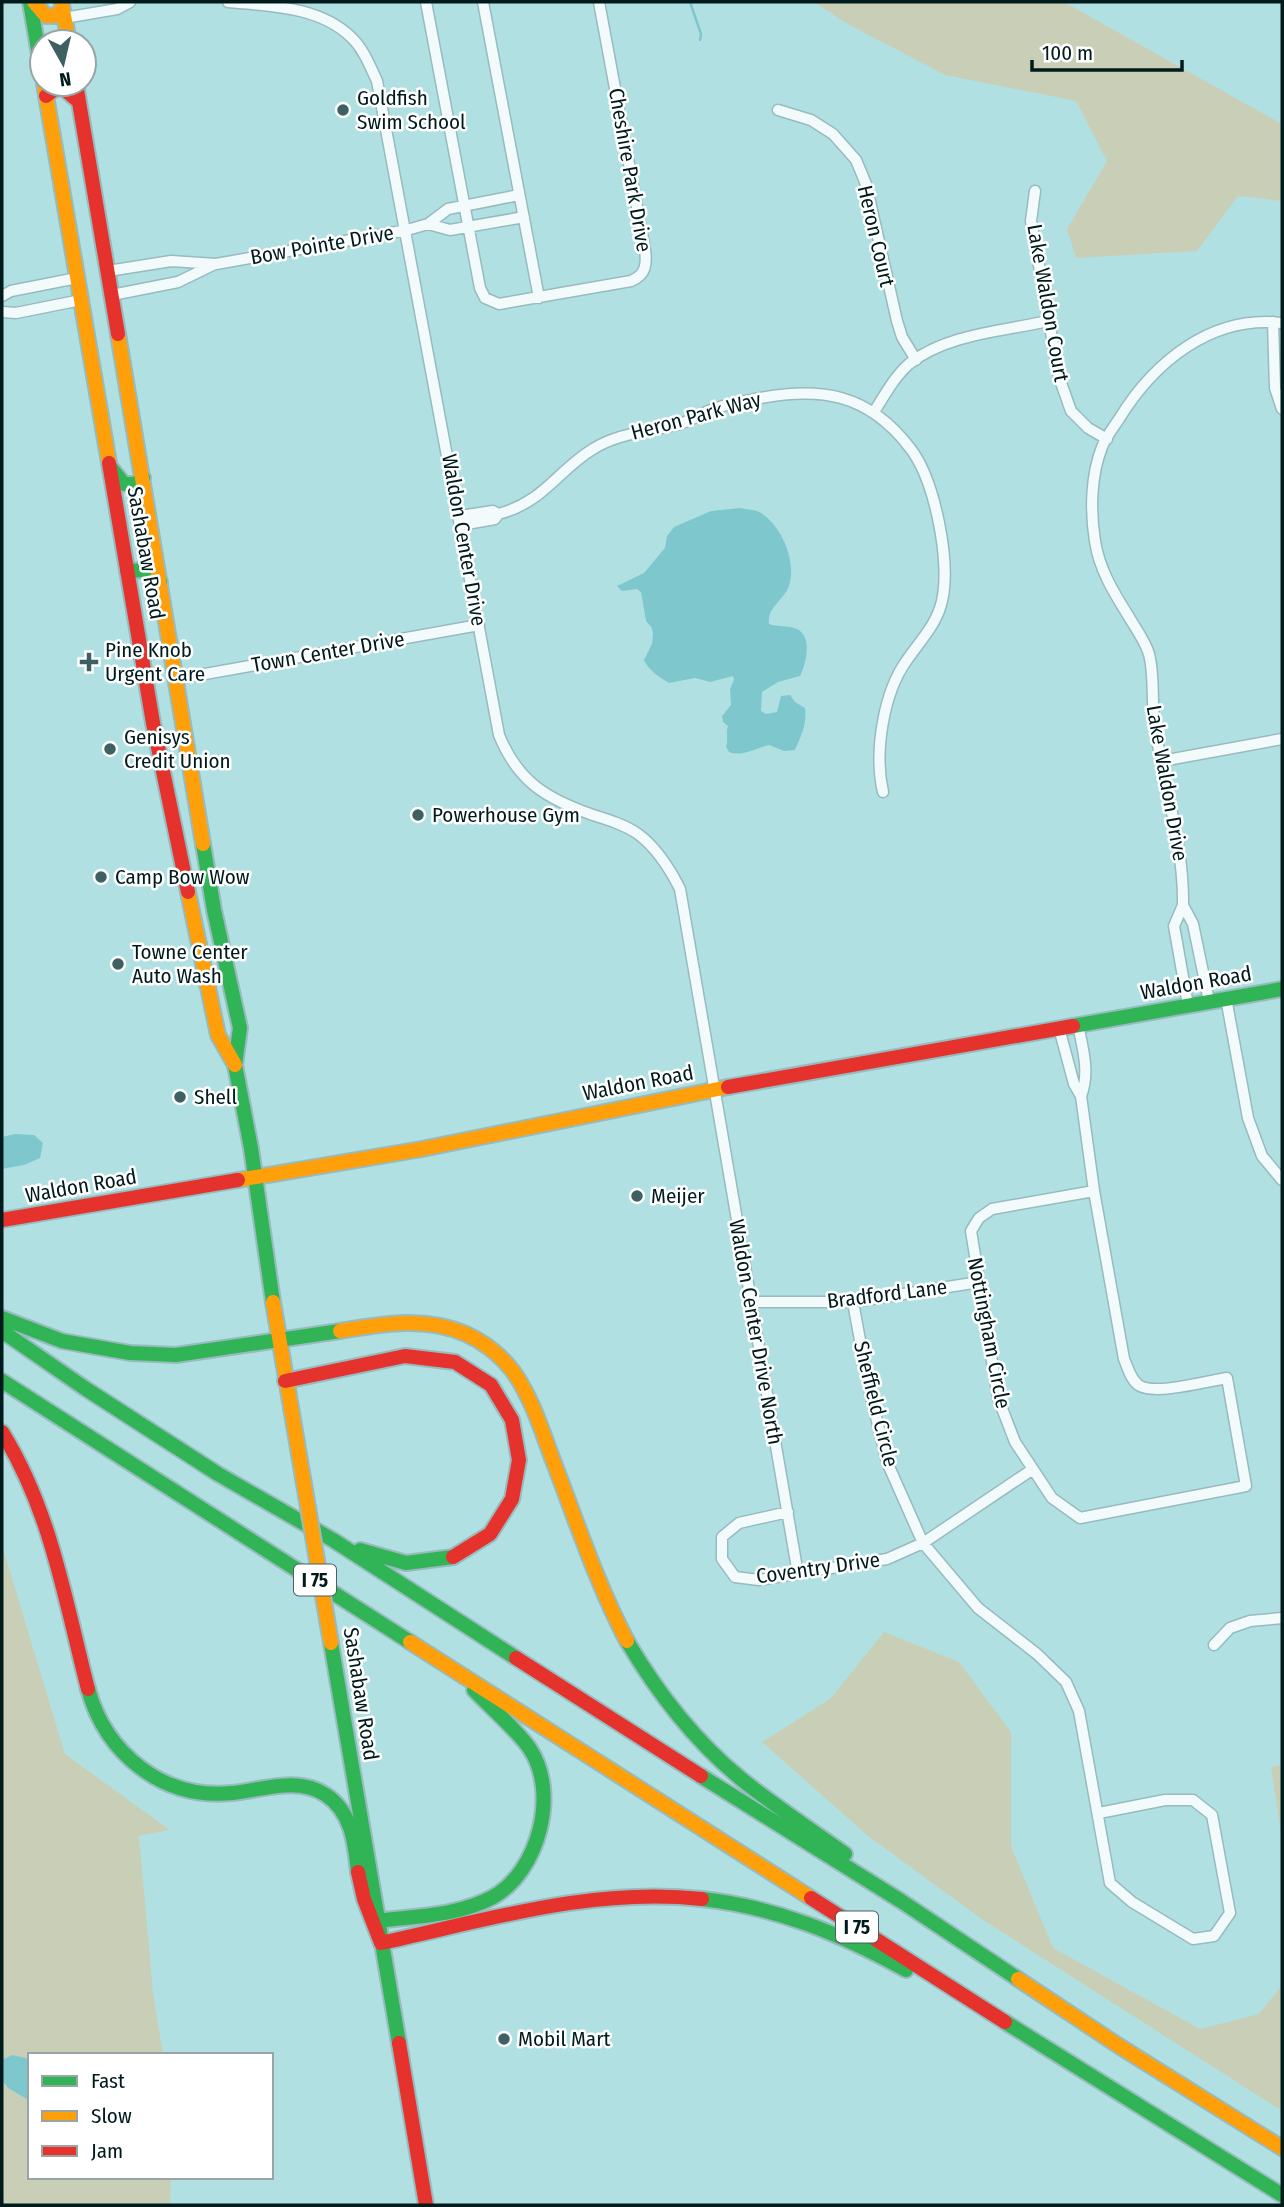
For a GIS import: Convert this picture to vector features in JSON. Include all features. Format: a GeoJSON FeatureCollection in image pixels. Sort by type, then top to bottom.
{"type":"FeatureCollection","features":[{"type":"Feature","properties":{"kind":"main road"},"geometry":{"type":"LineString","coordinates":[[32,2],[44,17],[54,18],[63,10]]}},
{"type":"Feature","properties":{"kind":"main road"},"geometry":{"type":"LineString","coordinates":[[32,2],[36,28]]}},
{"type":"Feature","properties":{"kind":"main road"},"geometry":{"type":"LineString","coordinates":[[63,10],[66,28]]}},
{"type":"Feature","properties":{"kind":"main road","name":"Sashabaw Road"},"geometry":{"type":"LineString","coordinates":[[46,98],[127,571],[173,821],[218,1035],[235,1065]]}},
{"type":"Feature","properties":{"kind":"main road"},"geometry":{"type":"LineString","coordinates":[[76,98],[79,102]]}},
{"type":"Feature","properties":{"kind":"main road","name":"Sashabaw Road"},"geometry":{"type":"LineString","coordinates":[[78,98],[214,910],[240,1028],[235,1065],[255,1177],[285,1381],[426,2205]]}},
{"type":"Feature","properties":{"kind":"main road"},"geometry":{"type":"LineString","coordinates":[[109,465],[118,480],[124,484],[135,484],[143,478]]}},
{"type":"Feature","properties":{"kind":"main road"},"geometry":{"type":"LineString","coordinates":[[127,571],[146,569],[153,572],[161,583]]}},
{"type":"Feature","properties":{"kind":"main road"},"geometry":{"type":"LineString","coordinates":[[173,821],[188,828],[196,826],[200,820]]}},
{"type":"Feature","properties":{"kind":"main road"},"geometry":{"type":"LineString","coordinates":[[207,986],[229,981]]}},
{"type":"Feature","properties":{"kind":"main road","name":"Waldon Road"},"geometry":{"type":"LineString","coordinates":[[2,1220],[422,1149],[713,1090],[1282,989]]}},
{"type":"Feature","properties":{"kind":"main road"},"geometry":{"type":"LineString","coordinates":[[2,1318],[61,1341],[130,1353],[201,1353],[392,1322],[414,1321],[450,1326],[494,1350],[515,1373],[522,1386],[607,1602],[629,1645],[659,1691],[691,1730],[740,1777],[879,1878],[901,1901]]}},
{"type":"Feature","properties":{"kind":"main road","name":"I 75"},"geometry":{"type":"LineString","coordinates":[[2,1331],[218,1474],[333,1541],[901,1901],[1086,2024],[1282,2148]]}},
{"type":"Feature","properties":{"kind":"main road"},"geometry":{"type":"LineString","coordinates":[[285,1381],[424,1354],[464,1367],[486,1381],[513,1420],[520,1458],[518,1482],[513,1497],[496,1527],[468,1550],[438,1561],[406,1563],[333,1541]]}},
{"type":"Feature","properties":{"kind":"main road","name":"I 75"},"geometry":{"type":"LineString","coordinates":[[2,1381],[1005,2022],[1282,2195]]}},
{"type":"Feature","properties":{"kind":"main road"},"geometry":{"type":"LineString","coordinates":[[2,1432],[20,1461],[38,1503],[91,1699],[115,1746],[149,1776],[184,1790],[217,1794],[293,1784],[310,1787],[326,1795],[338,1805],[348,1822],[362,1895],[381,1943],[525,1911],[590,1900],[635,1897],[717,1901],[789,1916],[819,1927],[1005,2022]]}},
{"type":"Feature","properties":{"kind":"main road"},"geometry":{"type":"LineString","coordinates":[[377,1921],[456,1912],[494,1896],[512,1880],[528,1859],[540,1832],[544,1807],[542,1779],[530,1749],[486,1702],[434,1656]]}},
{"type":"Feature","properties":{"kind":"street"},"geometry":{"type":"LineString","coordinates":[[63,10],[117,9],[131,2]]}},
{"type":"Feature","properties":{"kind":"street","name":"Waldon Center Drive"},"geometry":{"type":"LineString","coordinates":[[228,2],[289,9],[315,15],[340,27],[354,40],[377,80],[499,735],[507,754],[521,774],[545,796],[637,833],[670,869],[680,889],[688,924],[713,1090]]}},
{"type":"Feature","properties":{"kind":"street","name":"Cheshire Park Drive"},"geometry":{"type":"LineString","coordinates":[[426,2],[480,288],[485,298],[504,304],[631,281],[642,275],[646,267],[643,236],[599,2]]}},
{"type":"Feature","properties":{"kind":"street"},"geometry":{"type":"LineString","coordinates":[[484,2],[539,298]]}},
{"type":"Feature","properties":{"kind":"street","name":"Heron Court"},"geometry":{"type":"LineString","coordinates":[[778,110],[811,120],[833,134],[856,160],[866,184],[897,321],[902,337],[916,360]]}},
{"type":"Feature","properties":{"kind":"street","name":"Lake Waldon Court"},"geometry":{"type":"LineString","coordinates":[[1035,191],[1031,221],[1059,377],[1071,411],[1088,428],[1107,439]]}},
{"type":"Feature","properties":{"kind":"street","name":"Bow Pointe Drive"},"geometry":{"type":"LineString","coordinates":[[108,271],[171,261],[216,264],[407,230],[428,224],[443,211],[519,195]]}},
{"type":"Feature","properties":{"kind":"street","name":"Bow Pointe Drive"},"geometry":{"type":"LineString","coordinates":[[428,224],[447,230],[524,217]]}},
{"type":"Feature","properties":{"kind":"street","name":"Bow Pointe Drive"},"geometry":{"type":"LineString","coordinates":[[112,295],[178,282],[216,264]]}},
{"type":"Feature","properties":{"kind":"street"},"geometry":{"type":"LineString","coordinates":[[2,296],[11,291],[77,278]]}},
{"type":"Feature","properties":{"kind":"street"},"geometry":{"type":"LineString","coordinates":[[2,312],[16,313],[81,300]]}},
{"type":"Feature","properties":{"kind":"street"},"geometry":{"type":"LineString","coordinates":[[874,412],[908,364],[930,351],[957,341],[1048,321]]}},
{"type":"Feature","properties":{"kind":"street"},"geometry":{"type":"LineString","coordinates":[[1278,323],[1275,388],[1282,409]]}},
{"type":"Feature","properties":{"kind":"street","name":"Lake Waldon Drive"},"geometry":{"type":"LineString","coordinates":[[1209,1001],[1193,924],[1184,905],[1184,873],[1155,727],[1148,652],[1101,567],[1092,515],[1093,478],[1107,439],[1143,383],[1170,358],[1214,331],[1234,326],[1278,323]]}},
{"type":"Feature","properties":{"kind":"street","name":"Heron Park Way"},"geometry":{"type":"LineString","coordinates":[[461,521],[493,510],[498,514],[512,511],[546,490],[591,450],[607,441],[628,434],[681,424],[715,408],[769,396],[806,392],[844,398],[866,406],[899,434],[918,459],[930,490],[946,577],[942,604],[933,624],[906,661],[891,688],[883,715],[880,779],[883,792]]}},
{"type":"Feature","properties":{"kind":"street","name":"Town Center Drive"},"geometry":{"type":"LineString","coordinates":[[177,679],[479,625]]}},
{"type":"Feature","properties":{"kind":"street"},"geometry":{"type":"LineString","coordinates":[[1161,761],[1282,739]]}},
{"type":"Feature","properties":{"kind":"street","name":"Lake Waldon Drive"},"geometry":{"type":"LineString","coordinates":[[1184,905],[1174,926],[1188,1005]]}},
{"type":"Feature","properties":{"kind":"street"},"geometry":{"type":"LineString","coordinates":[[1226,998],[1248,1118],[1262,1156],[1282,1180]]}},
{"type":"Feature","properties":{"kind":"street","name":"Nottingham Circle"},"geometry":{"type":"LineString","coordinates":[[1078,1025],[1086,1083],[1081,1096]]}},
{"type":"Feature","properties":{"kind":"street","name":"Nottingham Circle"},"geometry":{"type":"LineString","coordinates":[[1059,1028],[1074,1084],[1081,1096],[1094,1191],[1124,1359],[1130,1375],[1139,1386],[1154,1390],[1227,1378],[1247,1486],[1080,1518],[1052,1498],[1015,1442],[998,1398],[971,1231],[985,1213],[992,1209],[1094,1191]]}},
{"type":"Feature","properties":{"kind":"street","name":"Waldon Center Drive North"},"geometry":{"type":"LineString","coordinates":[[713,1090],[798,1574]]}},
{"type":"Feature","properties":{"kind":"street","name":"Bradford Lane"},"geometry":{"type":"LineString","coordinates":[[752,1301],[853,1302],[979,1282]]}},
{"type":"Feature","properties":{"kind":"street","name":"Sheffield Circle"},"geometry":{"type":"LineString","coordinates":[[853,1302],[868,1384],[887,1462],[923,1543],[978,1608],[1037,1654],[1066,1682],[1079,1711],[1110,1883],[1132,1902],[1193,1939],[1214,1936],[1230,1913],[1212,1815],[1193,1800],[1165,1800],[1099,1813]]}},
{"type":"Feature","properties":{"kind":"street","name":"Coventry Drive"},"geometry":{"type":"LineString","coordinates":[[788,1512],[739,1522],[722,1537],[722,1559],[735,1577],[759,1580],[887,1559],[923,1543],[1033,1469]]}},
{"type":"Feature","properties":{"kind":"street"},"geometry":{"type":"LineString","coordinates":[[1214,1645],[1230,1628],[1250,1621],[1282,1618]]}},
{"type":"Feature","properties":{"kind":"green space"},"geometry":{"type":"Polygon","coordinates":[[[814,2],[1064,2],[1282,124],[1282,201],[1238,196],[1197,251],[1076,258],[1067,229],[1107,161],[1076,101],[945,75],[846,23],[814,2]]]}},
{"type":"Feature","properties":{"kind":"green space"},"geometry":{"type":"Polygon","coordinates":[[[2,1545],[65,1754],[170,1830],[139,1836],[153,1992],[163,2053],[28,2053],[28,2179],[171,2179],[170,2205],[2,2205],[2,1545]]]}},
{"type":"Feature","properties":{"kind":"green space"},"geometry":{"type":"Polygon","coordinates":[[[884,1632],[959,1662],[1011,1732],[1011,1846],[1053,1948],[1200,2029],[1259,2014],[1282,1985],[1282,2111],[983,1920],[868,1836],[762,1742],[830,1699],[884,1632]]]}},
{"type":"Feature","properties":{"kind":"green space"},"geometry":{"type":"Polygon","coordinates":[[[1282,1765],[1282,1839],[1271,1767],[1282,1765]]]}},
{"type":"Feature","properties":{"kind":"water"},"geometry":{"type":"Polygon","coordinates":[[[740,508],[759,512],[769,519],[781,535],[789,556],[789,586],[773,608],[769,624],[794,628],[802,633],[807,644],[806,658],[800,676],[778,682],[762,692],[761,711],[766,714],[777,712],[781,696],[790,695],[805,708],[804,725],[795,750],[784,751],[769,745],[744,753],[729,752],[726,747],[728,726],[723,722],[722,716],[731,705],[733,676],[710,682],[695,678],[669,683],[658,676],[644,660],[652,644],[653,634],[646,621],[641,592],[637,589],[622,591],[617,586],[644,573],[665,548],[667,536],[674,527],[711,511],[740,508]]]}},
{"type":"Feature","properties":{"kind":"water"},"geometry":{"type":"Polygon","coordinates":[[[15,1134],[34,1135],[43,1143],[40,1158],[24,1165],[2,1169],[2,1137],[15,1134]]]}},
{"type":"Feature","properties":{"kind":"water"},"geometry":{"type":"Polygon","coordinates":[[[12,2055],[28,2059],[28,2100],[8,2088],[2,2080],[2,2060],[12,2055]]]}},
{"type":"Feature","properties":{"kind":"waterway"},"geometry":{"type":"LineString","coordinates":[[690,2],[701,34],[700,40]]}},
{"type":"Feature","properties":{"kind":"traffic: fast"},"geometry":{"type":"LineString","coordinates":[[30,2],[34,28]]}},
{"type":"Feature","properties":{"kind":"traffic: fast"},"geometry":{"type":"LineString","coordinates":[[112,469],[124,484],[135,484],[143,478]]}},
{"type":"Feature","properties":{"kind":"traffic: fast"},"geometry":{"type":"LineString","coordinates":[[127,571],[146,570],[160,582]]}},
{"type":"Feature","properties":{"kind":"traffic: fast"},"geometry":{"type":"LineString","coordinates":[[203,844],[214,910],[240,1028],[235,1065],[251,1148],[273,1302]]}},
{"type":"Feature","properties":{"kind":"traffic: fast"},"geometry":{"type":"LineString","coordinates":[[1073,1026],[1282,989]]}},
{"type":"Feature","properties":{"kind":"traffic: fast"},"geometry":{"type":"LineString","coordinates":[[2,1318],[62,1341],[130,1353],[176,1355],[340,1331]]}},
{"type":"Feature","properties":{"kind":"traffic: fast"},"geometry":{"type":"LineString","coordinates":[[2,1331],[218,1474],[333,1540],[516,1658]]}},
{"type":"Feature","properties":{"kind":"traffic: fast"},"geometry":{"type":"LineString","coordinates":[[2,1381],[410,1642]]}},
{"type":"Feature","properties":{"kind":"traffic: fast"},"geometry":{"type":"LineString","coordinates":[[360,1550],[406,1563],[453,1557]]}},
{"type":"Feature","properties":{"kind":"traffic: fast"},"geometry":{"type":"LineString","coordinates":[[627,1641],[664,1697],[707,1748],[753,1788],[845,1854]]}},
{"type":"Feature","properties":{"kind":"traffic: fast"},"geometry":{"type":"LineString","coordinates":[[331,1643],[399,2043]]}},
{"type":"Feature","properties":{"kind":"traffic: fast"},"geometry":{"type":"LineString","coordinates":[[88,1689],[108,1734],[141,1768],[161,1780],[183,1789],[207,1793],[232,1793],[292,1785],[315,1789],[326,1795],[335,1802],[347,1819],[358,1872]]}},
{"type":"Feature","properties":{"kind":"traffic: fast"},"geometry":{"type":"LineString","coordinates":[[377,1921],[436,1914],[480,1903],[509,1885],[533,1850],[540,1830],[543,1808],[539,1767],[525,1742],[474,1690]]}},
{"type":"Feature","properties":{"kind":"traffic: fast"},"geometry":{"type":"LineString","coordinates":[[701,1776],[901,1901],[1018,1979]]}},
{"type":"Feature","properties":{"kind":"traffic: fast"},"geometry":{"type":"LineString","coordinates":[[702,1899],[782,1915],[857,1945],[906,1970]]}},
{"type":"Feature","properties":{"kind":"traffic: fast"},"geometry":{"type":"LineString","coordinates":[[1005,2022],[1282,2195]]}},
{"type":"Feature","properties":{"kind":"traffic: slow"},"geometry":{"type":"LineString","coordinates":[[34,2],[46,16],[54,16],[63,10]]}},
{"type":"Feature","properties":{"kind":"traffic: slow"},"geometry":{"type":"LineString","coordinates":[[62,5],[66,28]]}},
{"type":"Feature","properties":{"kind":"traffic: slow"},"geometry":{"type":"LineString","coordinates":[[46,98],[109,463]]}},
{"type":"Feature","properties":{"kind":"traffic: slow"},"geometry":{"type":"LineString","coordinates":[[118,334],[203,844]]}},
{"type":"Feature","properties":{"kind":"traffic: slow"},"geometry":{"type":"LineString","coordinates":[[188,892],[218,1035],[235,1065]]}},
{"type":"Feature","properties":{"kind":"traffic: slow"},"geometry":{"type":"LineString","coordinates":[[238,1180],[422,1149],[728,1087]]}},
{"type":"Feature","properties":{"kind":"traffic: slow"},"geometry":{"type":"LineString","coordinates":[[273,1302],[303,1478]]}},
{"type":"Feature","properties":{"kind":"traffic: slow"},"geometry":{"type":"LineString","coordinates":[[340,1331],[403,1323],[435,1325],[473,1337],[507,1364],[531,1403],[579,1531],[627,1641]]}},
{"type":"Feature","properties":{"kind":"traffic: slow"},"geometry":{"type":"LineString","coordinates":[[303,1478],[331,1643]]}},
{"type":"Feature","properties":{"kind":"traffic: slow"},"geometry":{"type":"LineString","coordinates":[[410,1642],[811,1898]]}},
{"type":"Feature","properties":{"kind":"traffic: slow"},"geometry":{"type":"LineString","coordinates":[[1018,1979],[1282,2148]]}},
{"type":"Feature","properties":{"kind":"traffic: jam"},"geometry":{"type":"LineString","coordinates":[[75,98],[78,101]]}},
{"type":"Feature","properties":{"kind":"traffic: jam"},"geometry":{"type":"LineString","coordinates":[[78,98],[118,334]]}},
{"type":"Feature","properties":{"kind":"traffic: jam"},"geometry":{"type":"LineString","coordinates":[[109,463],[153,723],[188,892]]}},
{"type":"Feature","properties":{"kind":"traffic: jam"},"geometry":{"type":"LineString","coordinates":[[728,1087],[1073,1026]]}},
{"type":"Feature","properties":{"kind":"traffic: jam"},"geometry":{"type":"LineString","coordinates":[[2,1220],[238,1180]]}},
{"type":"Feature","properties":{"kind":"traffic: jam"},"geometry":{"type":"LineString","coordinates":[[285,1381],[405,1356],[455,1362],[491,1385],[512,1420],[519,1460],[512,1499],[490,1534],[453,1557]]}},
{"type":"Feature","properties":{"kind":"traffic: jam"},"geometry":{"type":"LineString","coordinates":[[2,1432],[19,1462],[45,1525],[64,1589],[88,1689]]}},
{"type":"Feature","properties":{"kind":"traffic: jam"},"geometry":{"type":"LineString","coordinates":[[516,1658],[701,1776]]}},
{"type":"Feature","properties":{"kind":"traffic: jam"},"geometry":{"type":"LineString","coordinates":[[358,1872],[364,1899],[381,1943],[500,1916],[580,1902],[620,1898],[702,1899]]}},
{"type":"Feature","properties":{"kind":"traffic: jam"},"geometry":{"type":"LineString","coordinates":[[811,1898],[1005,2022]]}},
{"type":"Feature","properties":{"kind":"traffic: jam"},"geometry":{"type":"LineString","coordinates":[[399,2043],[426,2205]]}},
{"type":"Feature","properties":{"kind":"place","name":"Goldfish Swim School"},"geometry":{"type":"Point","coordinates":[343,110]}},
{"type":"Feature","properties":{"kind":"place","name":"Pine Knob Urgent Care"},"geometry":{"type":"Point","coordinates":[89,662]}},
{"type":"Feature","properties":{"kind":"place","name":"Genisys Credit Union"},"geometry":{"type":"Point","coordinates":[110,749]}},
{"type":"Feature","properties":{"kind":"place","name":"Powerhouse Gym"},"geometry":{"type":"Point","coordinates":[418,815]}},
{"type":"Feature","properties":{"kind":"place","name":"Camp Bow Wow"},"geometry":{"type":"Point","coordinates":[101,877]}},
{"type":"Feature","properties":{"kind":"place","name":"Towne Center Auto Wash"},"geometry":{"type":"Point","coordinates":[118,964]}},
{"type":"Feature","properties":{"kind":"place","name":"Shell"},"geometry":{"type":"Point","coordinates":[180,1097]}},
{"type":"Feature","properties":{"kind":"place","name":"Meijer"},"geometry":{"type":"Point","coordinates":[637,1196]}},
{"type":"Feature","properties":{"kind":"place","name":"Mobil Mart"},"geometry":{"type":"Point","coordinates":[504,2039]}}]}
